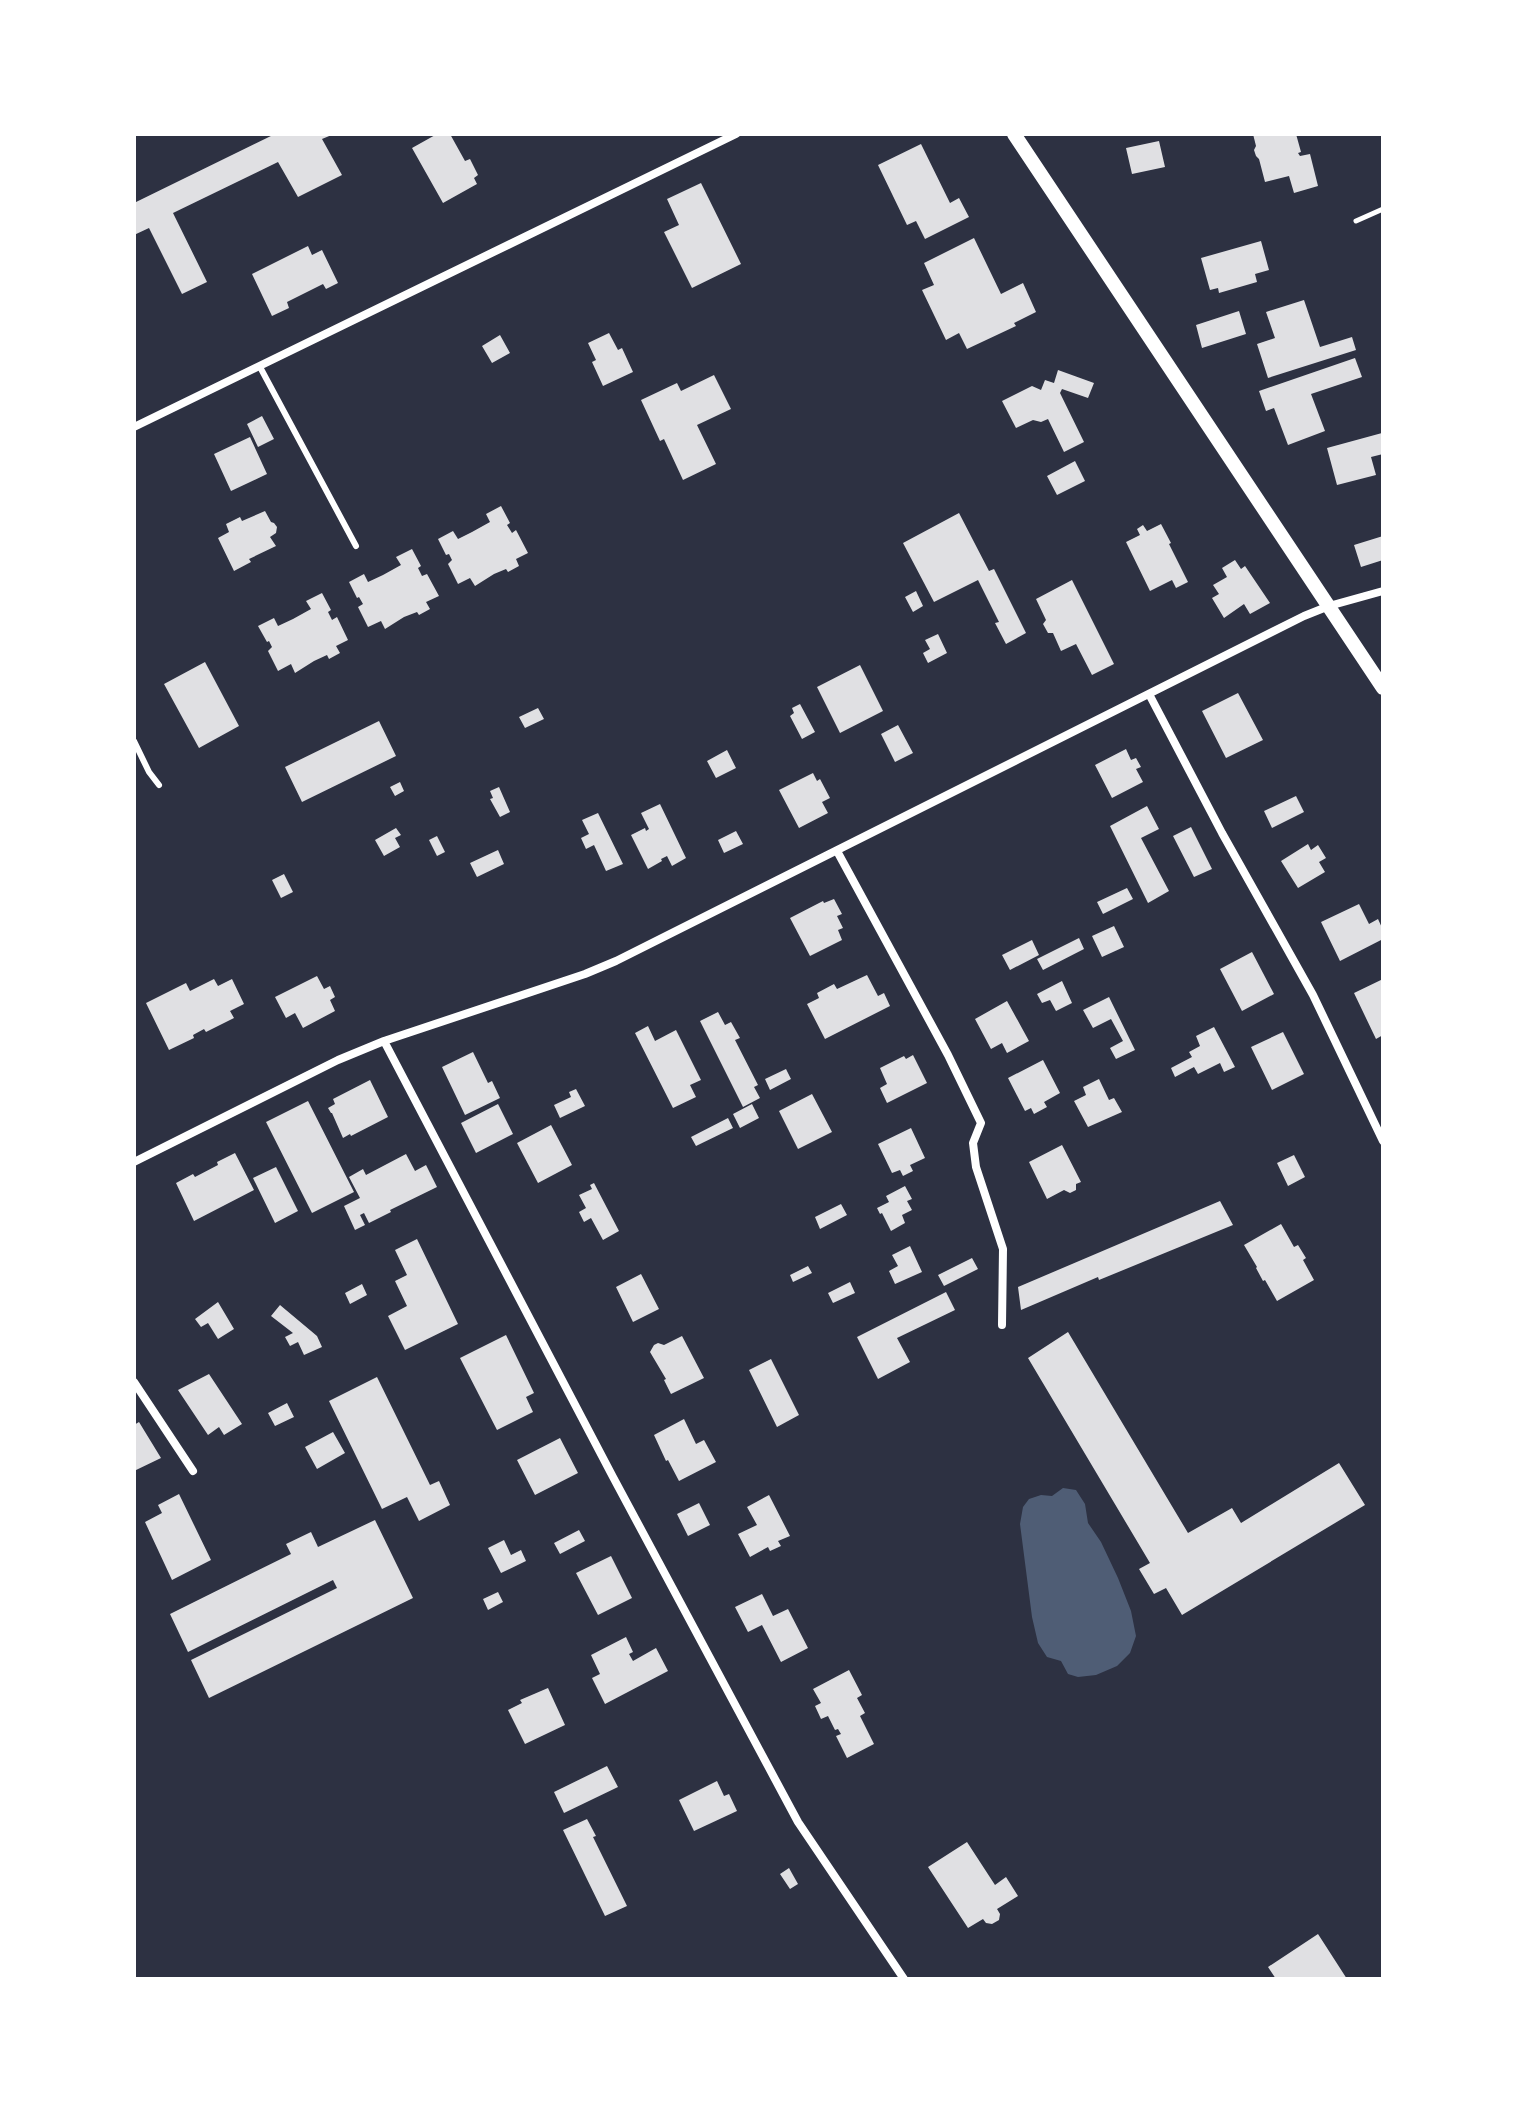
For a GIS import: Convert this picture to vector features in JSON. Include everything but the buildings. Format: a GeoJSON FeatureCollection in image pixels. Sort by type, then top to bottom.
{"type":"FeatureCollection","features":[{"type":"Feature","properties":{"kind":"street"},"geometry":{"type":"LineString","coordinates":[[134,427],[736,134]]}},
{"type":"Feature","properties":{"kind":"street"},"geometry":{"type":"LineString","coordinates":[[1014,134],[1383,688]]}},
{"type":"Feature","properties":{"kind":"street"},"geometry":{"type":"LineString","coordinates":[[134,1162],[384,1041],[606,966],[1304,616],[1383,591]]}},
{"type":"Feature","properties":{"kind":"street"},"geometry":{"type":"LineString","coordinates":[[1149,694],[1222,833],[1313,995],[1383,1141]]}},
{"type":"Feature","properties":{"kind":"street"},"geometry":{"type":"LineString","coordinates":[[837,851],[948,1055],[981,1123],[973,1143],[974,1155],[1003,1249],[1002,1325]]}},
{"type":"Feature","properties":{"kind":"street"},"geometry":{"type":"LineString","coordinates":[[384,1041],[798,1822],[904,1979]]}},
{"type":"Feature","properties":{"kind":"street"},"geometry":{"type":"LineString","coordinates":[[134,1382],[193,1471]]}},
{"type":"Feature","properties":{"kind":"lane"},"geometry":{"type":"LineString","coordinates":[[260,367],[356,546]]}},
{"type":"Feature","properties":{"kind":"lane"},"geometry":{"type":"LineString","coordinates":[[134,741],[159,785]]}},
{"type":"Feature","properties":{"kind":"path"},"geometry":{"type":"LineString","coordinates":[[1356,221],[1383,209]]}},
{"type":"Feature","properties":{"kind":"water"},"geometry":{"type":"Polygon","coordinates":[[[1063,1488],[1076,1490],[1085,1504],[1088,1523],[1101,1542],[1131,1611],[1136,1636],[1130,1653],[1117,1666],[1096,1675],[1078,1677],[1068,1674],[1061,1661],[1047,1657],[1038,1643],[1032,1617],[1020,1524],[1023,1507],[1029,1499],[1041,1495],[1052,1496],[1063,1488]]]}}]}
